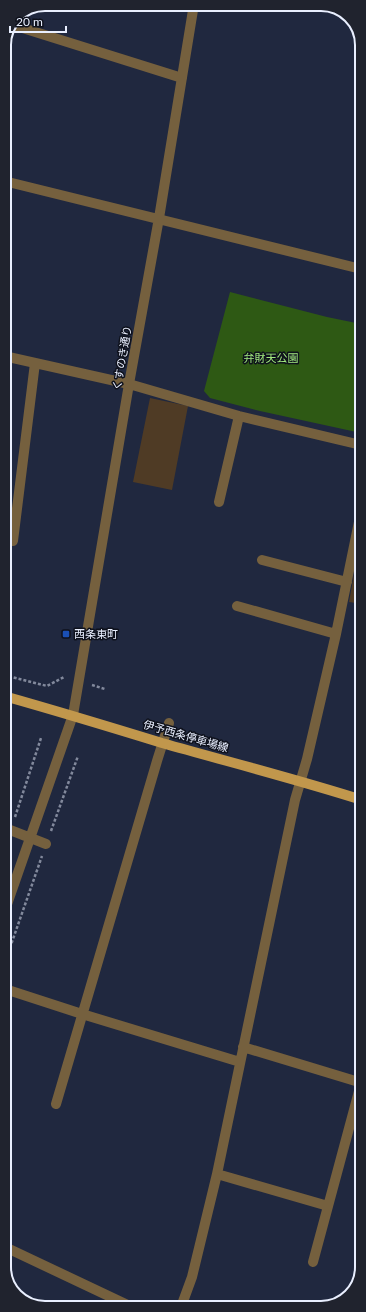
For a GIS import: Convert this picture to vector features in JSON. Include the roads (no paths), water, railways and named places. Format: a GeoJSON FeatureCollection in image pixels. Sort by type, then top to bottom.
{"type":"FeatureCollection","features":[{"type":"Feature","properties":{"kind":"main road","name":"伊予西条停車場線"},"geometry":{"type":"LineString","coordinates":[[11,698],[355,798]]}},
{"type":"Feature","properties":{"kind":"street","name":"くすのき通り"},"geometry":{"type":"LineString","coordinates":[[11,893],[72,715],[159,218],[193,11]]}},
{"type":"Feature","properties":{"kind":"street"},"geometry":{"type":"LineString","coordinates":[[17,26],[182,78]]}},
{"type":"Feature","properties":{"kind":"street"},"geometry":{"type":"LineString","coordinates":[[11,183],[355,267]]}},
{"type":"Feature","properties":{"kind":"street"},"geometry":{"type":"LineString","coordinates":[[11,358],[129,384],[239,416],[355,444]]}},
{"type":"Feature","properties":{"kind":"street"},"geometry":{"type":"LineString","coordinates":[[13,541],[36,363]]}},
{"type":"Feature","properties":{"kind":"street"},"geometry":{"type":"LineString","coordinates":[[219,502],[239,416]]}},
{"type":"Feature","properties":{"kind":"street"},"geometry":{"type":"LineString","coordinates":[[183,1301],[192,1277],[217,1174],[295,800],[336,634],[355,545]]}},
{"type":"Feature","properties":{"kind":"street"},"geometry":{"type":"LineString","coordinates":[[262,560],[347,582]]}},
{"type":"Feature","properties":{"kind":"street"},"geometry":{"type":"LineString","coordinates":[[237,606],[336,634]]}},
{"type":"Feature","properties":{"kind":"street"},"geometry":{"type":"LineString","coordinates":[[56,1104],[169,723]]}},
{"type":"Feature","properties":{"kind":"street"},"geometry":{"type":"LineString","coordinates":[[11,830],[46,844]]}},
{"type":"Feature","properties":{"kind":"street"},"geometry":{"type":"LineString","coordinates":[[11,991],[240,1062]]}},
{"type":"Feature","properties":{"kind":"street"},"geometry":{"type":"LineString","coordinates":[[243,1047],[355,1080]]}},
{"type":"Feature","properties":{"kind":"street"},"geometry":{"type":"LineString","coordinates":[[313,1262],[355,1108]]}},
{"type":"Feature","properties":{"kind":"street"},"geometry":{"type":"LineString","coordinates":[[217,1174],[328,1206]]}},
{"type":"Feature","properties":{"kind":"street"},"geometry":{"type":"LineString","coordinates":[[11,1250],[119,1301]]}},
{"type":"Feature","properties":{"kind":"place","name":"西条東町"},"geometry":{"type":"Point","coordinates":[66,634]}},
{"type":"Feature","properties":{"kind":"park label","name":"弁財天公園"},"geometry":{"type":"Point","coordinates":[271,358]}}]}
